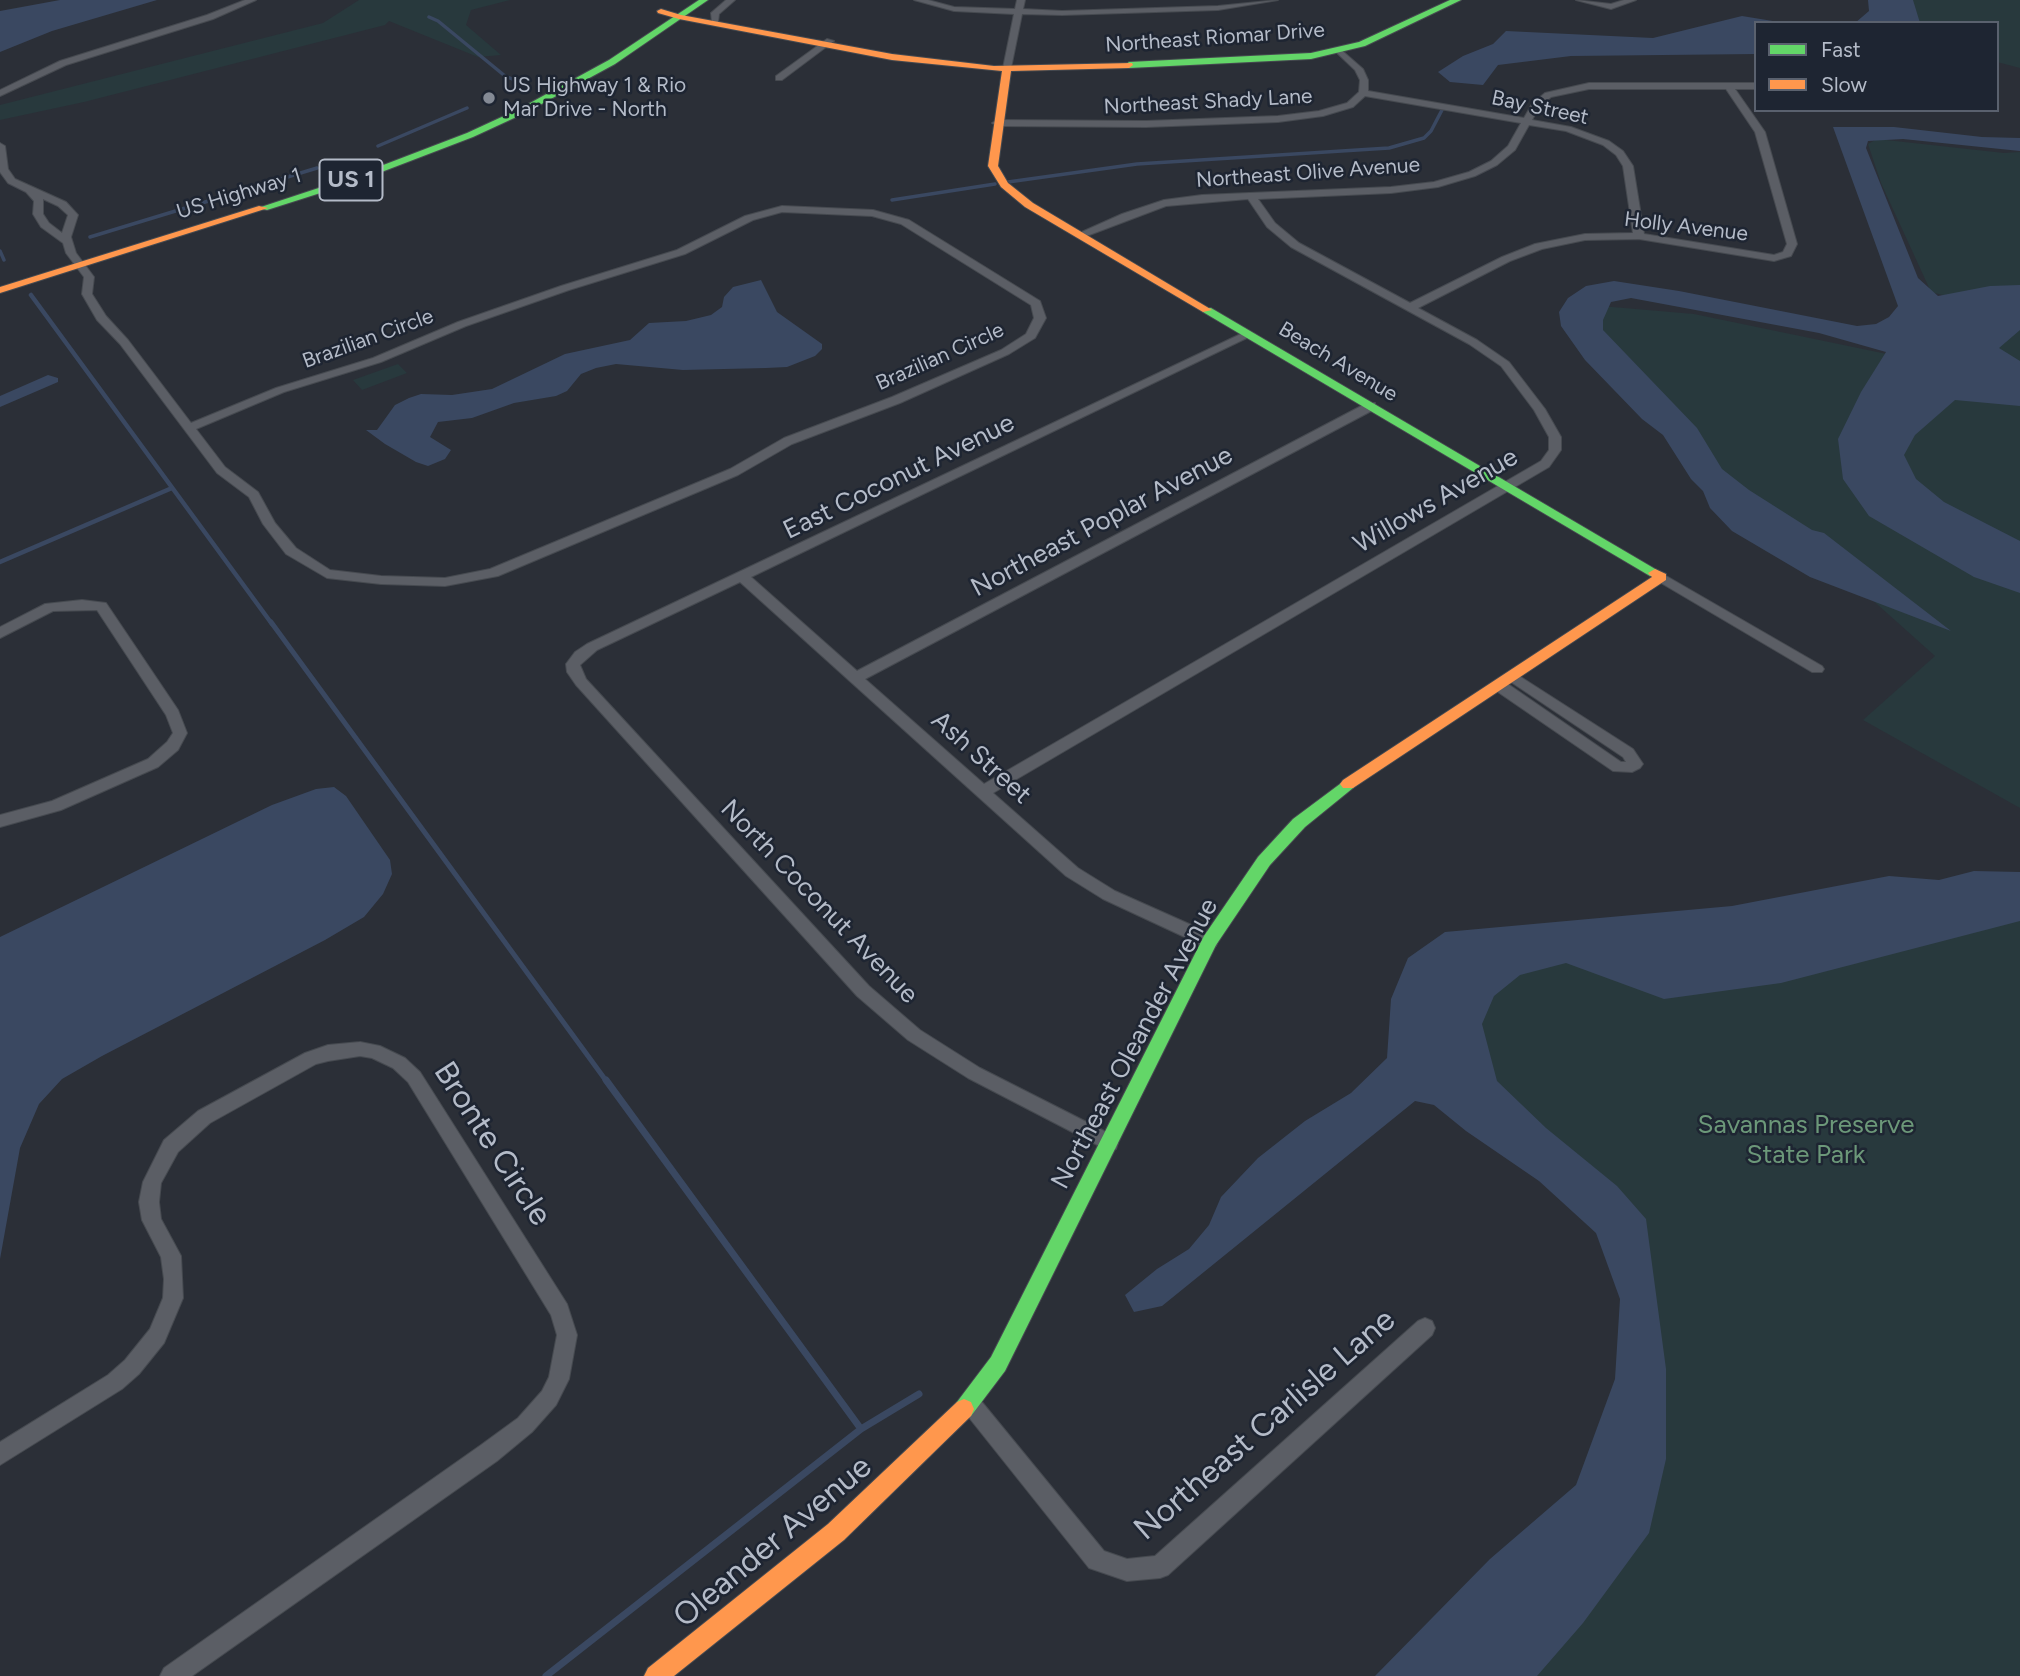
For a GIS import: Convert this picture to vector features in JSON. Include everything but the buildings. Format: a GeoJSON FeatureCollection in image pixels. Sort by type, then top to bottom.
{"type":"FeatureCollection","features":[{"type":"Feature","properties":{"kind":"street"},"geometry":{"type":"LineString","coordinates":[[0,93],[63,63],[210,17],[252,0]]}},
{"type":"Feature","properties":{"kind":"street","name":"US Highway 1"},"geometry":{"type":"LineString","coordinates":[[0,275],[355,179],[470,135],[571,86],[612,62],[680,10],[704,0]]}},
{"type":"Feature","properties":{"kind":"street"},"geometry":{"type":"LineString","coordinates":[[715,0],[731,0]]}},
{"type":"Feature","properties":{"kind":"street"},"geometry":{"type":"LineString","coordinates":[[715,20],[715,13],[731,0]]}},
{"type":"Feature","properties":{"kind":"street"},"geometry":{"type":"LineString","coordinates":[[918,0],[954,9],[1062,13],[1218,8],[1274,0]]}},
{"type":"Feature","properties":{"kind":"street","name":"Beach Avenue"},"geometry":{"type":"LineString","coordinates":[[1021,0],[1007,68],[993,166],[998,178],[1029,205],[1817,669]]}},
{"type":"Feature","properties":{"kind":"street","name":"Northeast Riomar Drive"},"geometry":{"type":"LineString","coordinates":[[680,10],[715,20],[828,43],[941,64],[994,69],[1239,61],[1339,51],[1385,35],[1457,0]]}},
{"type":"Feature","properties":{"kind":"street"},"geometry":{"type":"LineString","coordinates":[[1580,0],[1611,7],[1632,0]]}},
{"type":"Feature","properties":{"kind":"street","name":"Northeast Riomar Drive"},"geometry":{"type":"LineString","coordinates":[[661,11],[680,10],[828,43]]}},
{"type":"Feature","properties":{"kind":"street","name":"US Highway 1"},"geometry":{"type":"LineString","coordinates":[[0,290],[73,254],[340,170],[456,126],[569,70],[661,11]]}},
{"type":"Feature","properties":{"kind":"street"},"geometry":{"type":"LineString","coordinates":[[779,78],[828,43]]}},
{"type":"Feature","properties":{"kind":"street"},"geometry":{"type":"LineString","coordinates":[[1339,51],[1359,69],[1364,80],[1363,93]]}},
{"type":"Feature","properties":{"kind":"street","name":"Northeast Olive Avenue"},"geometry":{"type":"LineString","coordinates":[[1080,235],[1164,203],[1391,190],[1435,184],[1472,174],[1494,163],[1512,148],[1535,106],[1548,95],[1566,90],[1590,86],[1754,86]]}},
{"type":"Feature","properties":{"kind":"street","name":"Holly Avenue"},"geometry":{"type":"LineString","coordinates":[[1410,307],[1506,259],[1539,246],[1586,237],[1639,236],[1774,258],[1787,254],[1792,244],[1760,132],[1730,86]]}},
{"type":"Feature","properties":{"kind":"street","name":"Bay Street"},"geometry":{"type":"LineString","coordinates":[[1363,93],[1527,122],[1585,134],[1606,143],[1620,153],[1628,166],[1639,236]]}},
{"type":"Feature","properties":{"kind":"street","name":"Northeast Shady Lane"},"geometry":{"type":"LineString","coordinates":[[998,123],[1092,125],[1278,119],[1320,114],[1350,105],[1363,93]]}},
{"type":"Feature","properties":{"kind":"street"},"geometry":{"type":"LineString","coordinates":[[0,146],[5,174],[11,181],[31,192],[38,201],[38,214],[45,225],[73,254]]}},
{"type":"Feature","properties":{"kind":"street","name":"Brazilian Circle"},"geometry":{"type":"LineString","coordinates":[[31,192],[44,195],[73,215],[66,237],[73,254],[89,277],[87,294],[101,318],[124,342],[221,470],[254,495],[269,524],[291,551],[327,574],[381,580],[444,582],[493,573],[734,472],[788,441],[896,400],[1005,352],[1031,336],[1040,318],[1036,303],[905,222],[873,213],[782,209],[749,218],[681,252],[461,324],[377,360],[280,390],[191,427]]}},
{"type":"Feature","properties":{"kind":"street","name":"Willows Avenue"},"geometry":{"type":"LineString","coordinates":[[982,792],[1545,464],[1555,450],[1555,437],[1526,389],[1505,364],[1486,350],[1295,245],[1271,225],[1251,196]]}},
{"type":"Feature","properties":{"kind":"street","name":"East Coconut Avenue"},"geometry":{"type":"LineString","coordinates":[[573,664],[580,654],[592,647],[1249,334]]}},
{"type":"Feature","properties":{"kind":"street","name":"Northeast Poplar Avenue"},"geometry":{"type":"LineString","coordinates":[[855,678],[1371,406]]}},
{"type":"Feature","properties":{"kind":"street","name":"Ash Street"},"geometry":{"type":"LineString","coordinates":[[743,577],[1072,872],[1109,895],[1210,941]]}},
{"type":"Feature","properties":{"kind":"street","name":"Northeast Oleander Avenue"},"geometry":{"type":"LineString","coordinates":[[924,1448],[970,1403],[998,1364],[1210,941],[1264,860],[1299,824],[1340,789],[1661,577]]}},
{"type":"Feature","properties":{"kind":"street"},"geometry":{"type":"LineString","coordinates":[[0,633],[50,607],[82,604],[102,607],[173,714],[180,733],[173,746],[153,763],[57,806],[0,821]]}},
{"type":"Feature","properties":{"kind":"street","name":"North Coconut Avenue"},"geometry":{"type":"LineString","coordinates":[[573,664],[574,672],[581,682],[863,990],[914,1035],[964,1067],[1109,1143]]}},
{"type":"Feature","properties":{"kind":"street"},"geometry":{"type":"LineString","coordinates":[[1506,681],[1628,753],[1635,764],[1632,767],[1618,767],[1506,681]]}},
{"type":"Feature","properties":{"kind":"street","name":"Bronte Circle"},"geometry":{"type":"LineString","coordinates":[[0,1454],[114,1382],[132,1367],[157,1336],[173,1298],[174,1279],[171,1256],[152,1220],[149,1202],[152,1182],[171,1146],[189,1128],[311,1058],[328,1053],[360,1049],[374,1051],[399,1063],[414,1077],[561,1311],[566,1335],[559,1379],[549,1398],[525,1425],[498,1446],[172,1676]]}},
{"type":"Feature","properties":{"kind":"street","name":"Northeast Carlisle Lane"},"geometry":{"type":"LineString","coordinates":[[970,1403],[1097,1560],[1127,1570],[1160,1567],[1425,1328]]}},
{"type":"Feature","properties":{"kind":"street","name":"Oleander Avenue"},"geometry":{"type":"LineString","coordinates":[[656,1676],[836,1532],[924,1448]]}},
{"type":"Feature","properties":{"kind":"green space"},"geometry":{"type":"Polygon","coordinates":[[[359,0],[510,0],[471,10],[466,25],[501,55],[478,57],[389,21],[385,25],[84,102],[0,120],[0,105],[323,23],[359,0]]]}},
{"type":"Feature","properties":{"kind":"green space"},"geometry":{"type":"Polygon","coordinates":[[[1908,0],[2020,0],[2020,68],[1999,63],[1999,21],[1914,21],[1908,0]]]}},
{"type":"Feature","properties":{"kind":"green space"},"geometry":{"type":"Polygon","coordinates":[[[1877,139],[2004,153],[2020,152],[2020,808],[1863,720],[1935,656],[1859,588],[1607,380],[1589,305],[1694,314],[1935,364],[1966,301],[1931,292],[1881,183],[1868,144],[1877,139]]]}},
{"type":"Feature","properties":{"kind":"green space"},"geometry":{"type":"Polygon","coordinates":[[[398,364],[407,373],[362,390],[353,380],[398,364]]]}},
{"type":"Feature","properties":{"kind":"green space","name":"Savannas Preserve State Park"},"geometry":{"type":"Polygon","coordinates":[[[2020,902],[2020,1676],[1528,1676],[1601,1598],[1639,1290],[1600,1207],[1462,1075],[1472,966],[2020,902]]]}},
{"type":"Feature","properties":{"kind":"water"},"geometry":{"type":"Polygon","coordinates":[[[60,0],[157,0],[52,31],[0,52],[0,11],[60,0]]]}},
{"type":"Feature","properties":{"kind":"water"},"geometry":{"type":"Polygon","coordinates":[[[1868,0],[1913,0],[1919,21],[1857,21],[1869,11],[1868,0]]]}},
{"type":"Feature","properties":{"kind":"water"},"geometry":{"type":"Polygon","coordinates":[[[1742,16],[1773,21],[1754,21],[1754,54],[1571,56],[1498,65],[1483,85],[1450,82],[1438,72],[1463,56],[1493,44],[1506,31],[1653,38],[1742,16]]]}},
{"type":"Feature","properties":{"kind":"water"},"geometry":{"type":"Polygon","coordinates":[[[1833,127],[1894,127],[1982,137],[2020,138],[2020,151],[1903,139],[1868,141],[1866,148],[1918,278],[1938,296],[1990,286],[2020,285],[2020,330],[1999,348],[2020,361],[2020,406],[1955,400],[1915,435],[1904,455],[1916,479],[1944,502],[2020,541],[2020,593],[1974,577],[1869,516],[1843,479],[1838,439],[1861,392],[1886,352],[1819,333],[1631,298],[1611,302],[1603,320],[1603,330],[1697,428],[1722,469],[1749,490],[1812,530],[1824,533],[1951,631],[1810,577],[1732,531],[1710,508],[1703,491],[1691,479],[1663,435],[1642,419],[1585,360],[1561,326],[1559,312],[1568,298],[1586,286],[1614,281],[1857,326],[1876,324],[1889,317],[1898,306],[1833,127]]]}},
{"type":"Feature","properties":{"kind":"water"},"geometry":{"type":"Polygon","coordinates":[[[761,280],[777,312],[822,344],[822,349],[815,356],[787,367],[683,370],[616,364],[596,368],[581,374],[567,391],[556,396],[514,403],[472,418],[438,422],[430,437],[451,450],[445,459],[428,466],[385,444],[366,430],[377,430],[395,405],[421,394],[452,395],[492,389],[565,354],[630,340],[649,323],[686,321],[711,315],[722,307],[724,297],[733,287],[761,280]]]}},
{"type":"Feature","properties":{"kind":"water"},"geometry":{"type":"Polygon","coordinates":[[[48,375],[58,378],[58,382],[0,407],[0,396],[48,375]]]}},
{"type":"Feature","properties":{"kind":"water"},"geometry":{"type":"Polygon","coordinates":[[[334,787],[346,796],[390,860],[392,874],[383,894],[364,917],[325,940],[62,1079],[39,1104],[20,1148],[0,1259],[0,937],[272,805],[316,789],[334,787]]]}},
{"type":"Feature","properties":{"kind":"water"},"geometry":{"type":"Polygon","coordinates":[[[1974,871],[2020,872],[2020,921],[1781,983],[1664,999],[1566,963],[1520,975],[1494,996],[1482,1024],[1497,1081],[1546,1128],[1617,1186],[1646,1219],[1666,1369],[1666,1459],[1649,1533],[1583,1623],[1537,1676],[1375,1676],[1490,1559],[1576,1485],[1615,1379],[1620,1299],[1596,1233],[1539,1181],[1466,1131],[1434,1105],[1415,1101],[1162,1306],[1134,1312],[1125,1295],[1157,1269],[1189,1249],[1209,1225],[1221,1197],[1258,1158],[1305,1121],[1351,1093],[1387,1058],[1391,999],[1408,958],[1445,932],[1732,906],[1889,876],[1939,880],[1974,871]]]}},
{"type":"Feature","properties":{"kind":"waterway"},"geometry":{"type":"LineString","coordinates":[[429,17],[438,21],[505,76],[517,81]]}},
{"type":"Feature","properties":{"kind":"waterway"},"geometry":{"type":"LineString","coordinates":[[378,146],[467,108]]}},
{"type":"Feature","properties":{"kind":"waterway"},"geometry":{"type":"LineString","coordinates":[[1008,182],[1137,164],[1389,148],[1424,138],[1431,131],[1442,110]]}},
{"type":"Feature","properties":{"kind":"waterway"},"geometry":{"type":"LineString","coordinates":[[90,237],[317,168]]}},
{"type":"Feature","properties":{"kind":"waterway"},"geometry":{"type":"LineString","coordinates":[[892,200],[995,184]]}},
{"type":"Feature","properties":{"kind":"waterway"},"geometry":{"type":"LineString","coordinates":[[0,251],[4,260]]}},
{"type":"Feature","properties":{"kind":"waterway"},"geometry":{"type":"LineString","coordinates":[[31,295],[272,624]]}},
{"type":"Feature","properties":{"kind":"waterway"},"geometry":{"type":"LineString","coordinates":[[0,562],[172,488]]}},
{"type":"Feature","properties":{"kind":"waterway"},"geometry":{"type":"LineString","coordinates":[[271,622],[607,1082]]}},
{"type":"Feature","properties":{"kind":"waterway"},"geometry":{"type":"LineString","coordinates":[[606,1080],[861,1429]]}},
{"type":"Feature","properties":{"kind":"waterway"},"geometry":{"type":"LineString","coordinates":[[861,1429],[919,1394]]}},
{"type":"Feature","properties":{"kind":"waterway"},"geometry":{"type":"LineString","coordinates":[[546,1676],[861,1429]]}},
{"type":"Feature","properties":{"kind":"traffic: fast"},"geometry":{"type":"LineString","coordinates":[[263,208],[355,179],[470,135],[522,111],[612,62],[704,0]]}},
{"type":"Feature","properties":{"kind":"traffic: fast"},"geometry":{"type":"LineString","coordinates":[[1129,65],[1311,56],[1362,44],[1457,0]]}},
{"type":"Feature","properties":{"kind":"traffic: fast"},"geometry":{"type":"LineString","coordinates":[[1207,310],[1655,573]]}},
{"type":"Feature","properties":{"kind":"traffic: fast"},"geometry":{"type":"LineString","coordinates":[[964,1409],[998,1364],[1210,941],[1264,861],[1299,823],[1348,784]]}},
{"type":"Feature","properties":{"kind":"traffic: slow"},"geometry":{"type":"LineString","coordinates":[[661,11],[679,17],[892,57],[994,69],[1129,65]]}},
{"type":"Feature","properties":{"kind":"traffic: slow"},"geometry":{"type":"LineString","coordinates":[[1007,68],[993,166],[1004,185],[1029,205],[1207,310]]}},
{"type":"Feature","properties":{"kind":"traffic: slow"},"geometry":{"type":"LineString","coordinates":[[0,290],[263,208]]}},
{"type":"Feature","properties":{"kind":"traffic: slow"},"geometry":{"type":"LineString","coordinates":[[1348,784],[1661,577],[1655,573]]}},
{"type":"Feature","properties":{"kind":"traffic: slow"},"geometry":{"type":"LineString","coordinates":[[656,1676],[836,1532],[964,1409]]}},
{"type":"Feature","properties":{"kind":"place","name":"US Highway 1 & Rio Mar Drive - North"},"geometry":{"type":"Point","coordinates":[489,98]}}]}
